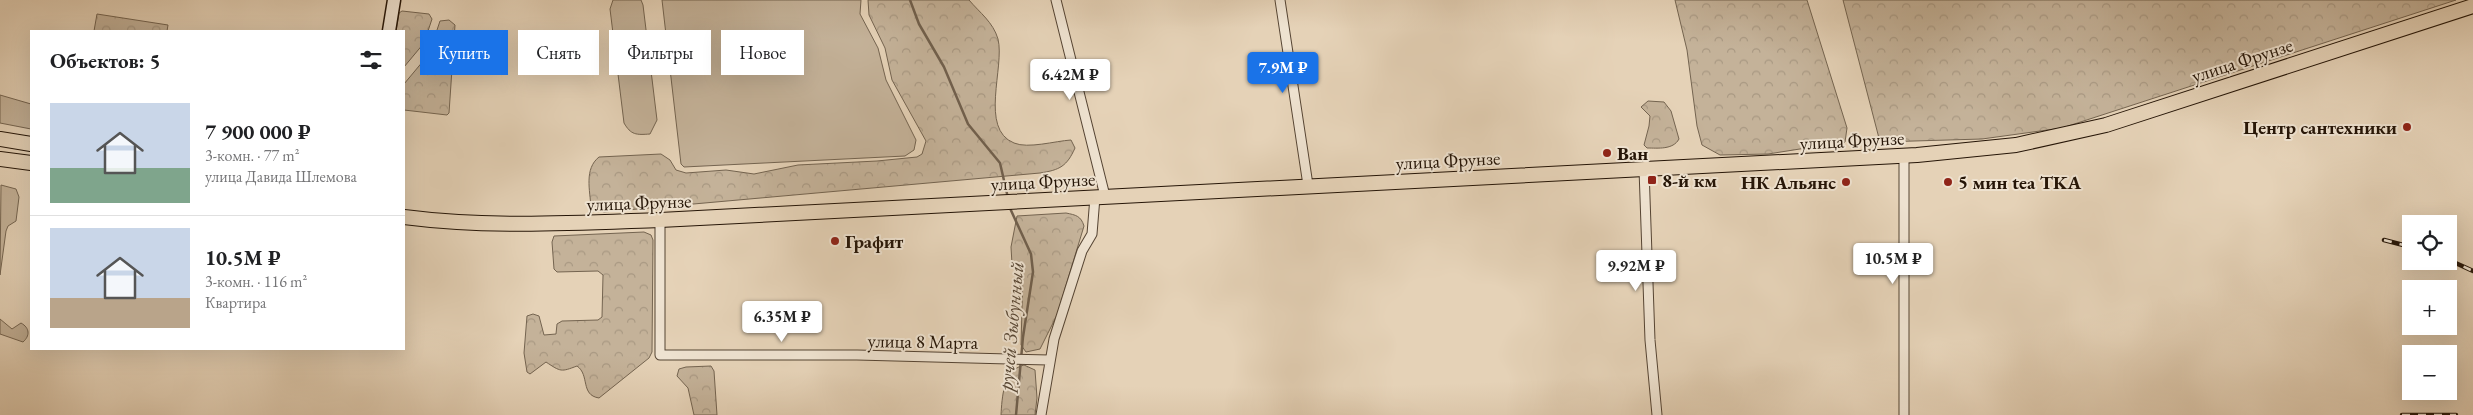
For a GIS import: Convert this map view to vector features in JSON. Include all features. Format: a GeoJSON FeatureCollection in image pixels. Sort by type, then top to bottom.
{"type":"FeatureCollection","features":[{"type":"Feature","properties":{"kind":"main road"},"geometry":{"type":"LineString","coordinates":[[389,30],[394,0]]}},
{"type":"Feature","properties":{"kind":"main road","name":"улица Фрунзе"},"geometry":{"type":"LineString","coordinates":[[405,217],[449,223],[523,225],[660,220],[1308,185],[1904,156],[2016,145],[2106,124],[2473,6]]}},
{"type":"Feature","properties":{"kind":"main road"},"geometry":{"type":"LineString","coordinates":[[0,139],[30,144]]}},
{"type":"Feature","properties":{"kind":"main road"},"geometry":{"type":"LineString","coordinates":[[0,159],[30,163]]}},
{"type":"Feature","properties":{"kind":"street"},"geometry":{"type":"LineString","coordinates":[[1041,415],[1049,360],[1082,251],[1092,234],[1100,196],[1056,0]]}},
{"type":"Feature","properties":{"kind":"street"},"geometry":{"type":"LineString","coordinates":[[1280,0],[1308,185]]}},
{"type":"Feature","properties":{"kind":"street"},"geometry":{"type":"LineString","coordinates":[[1904,156],[1904,415]]}},
{"type":"Feature","properties":{"kind":"street"},"geometry":{"type":"LineString","coordinates":[[1644,169],[1650,340],[1657,415]]}},
{"type":"Feature","properties":{"kind":"street","name":"улица 8 Марта"},"geometry":{"type":"LineString","coordinates":[[660,220],[660,354],[858,355],[1049,360]]}},
{"type":"Feature","properties":{"kind":"green space"},"geometry":{"type":"Polygon","coordinates":[[[613,0],[641,0],[646,30],[613,30],[610,9],[613,0]]]}},
{"type":"Feature","properties":{"kind":"green space"},"geometry":{"type":"Polygon","coordinates":[[[662,0],[861,0],[860,14],[878,48],[886,80],[916,140],[914,150],[905,156],[684,167],[681,164],[671,75],[711,75],[711,30],[665,30],[662,0]]]}},
{"type":"Feature","properties":{"kind":"green space"},"geometry":{"type":"Polygon","coordinates":[[[868,0],[969,0],[990,23],[998,39],[999,65],[995,111],[998,125],[1004,136],[1020,145],[1071,140],[1075,148],[1066,163],[1058,169],[1040,173],[604,212],[591,208],[589,180],[591,168],[599,157],[661,154],[670,160],[676,170],[686,173],[726,170],[754,174],[798,165],[877,161],[917,157],[922,154],[926,141],[892,80],[885,48],[869,15],[868,0]]]}},
{"type":"Feature","properties":{"kind":"green space"},"geometry":{"type":"Polygon","coordinates":[[[1675,0],[1807,0],[1847,128],[1845,142],[1837,148],[1819,146],[1768,154],[1720,155],[1702,145],[1697,126],[1687,50],[1675,0]]]}},
{"type":"Feature","properties":{"kind":"green space"},"geometry":{"type":"Polygon","coordinates":[[[1843,0],[2456,0],[2062,128],[1982,139],[1880,142],[1843,0]]]}},
{"type":"Feature","properties":{"kind":"green space"},"geometry":{"type":"Polygon","coordinates":[[[402,11],[429,14],[432,19],[428,30],[420,30],[420,48],[405,66],[405,30],[396,30],[399,13],[402,11]]]}},
{"type":"Feature","properties":{"kind":"green space"},"geometry":{"type":"Polygon","coordinates":[[[97,14],[168,25],[167,30],[94,30],[97,14]]]}},
{"type":"Feature","properties":{"kind":"green space"},"geometry":{"type":"Polygon","coordinates":[[[449,20],[455,25],[455,30],[437,30],[440,21],[449,20]]]}},
{"type":"Feature","properties":{"kind":"green space"},"geometry":{"type":"Polygon","coordinates":[[[420,65],[420,75],[452,75],[449,113],[447,115],[405,110],[405,83],[420,65]]]}},
{"type":"Feature","properties":{"kind":"green space"},"geometry":{"type":"Polygon","coordinates":[[[618,75],[652,75],[657,120],[650,134],[634,133],[624,123],[618,75]]]}},
{"type":"Feature","properties":{"kind":"green space"},"geometry":{"type":"Polygon","coordinates":[[[0,95],[30,104],[30,129],[0,123],[0,95]]]}},
{"type":"Feature","properties":{"kind":"green space"},"geometry":{"type":"Polygon","coordinates":[[[1648,101],[1664,102],[1671,111],[1679,139],[1673,145],[1665,148],[1647,148],[1644,145],[1650,116],[1641,107],[1648,101]]]}},
{"type":"Feature","properties":{"kind":"green space"},"geometry":{"type":"Polygon","coordinates":[[[1,185],[16,189],[19,197],[16,221],[8,226],[6,231],[0,275],[1,185]]]}},
{"type":"Feature","properties":{"kind":"green space"},"geometry":{"type":"Polygon","coordinates":[[[1066,213],[1078,217],[1084,226],[1057,315],[1040,349],[1026,352],[1021,345],[1023,270],[1012,264],[1011,247],[1017,216],[1066,213]]]}},
{"type":"Feature","properties":{"kind":"green space"},"geometry":{"type":"Polygon","coordinates":[[[644,232],[651,235],[653,240],[652,352],[649,358],[599,398],[589,393],[583,374],[577,366],[561,370],[546,362],[530,374],[527,372],[524,353],[527,316],[533,314],[539,316],[544,335],[556,334],[557,324],[562,321],[598,320],[602,317],[603,275],[598,271],[557,272],[554,269],[552,242],[554,236],[644,232]]]}},
{"type":"Feature","properties":{"kind":"green space"},"geometry":{"type":"Polygon","coordinates":[[[0,319],[12,329],[21,323],[24,325],[28,332],[25,340],[23,342],[0,334],[0,319]]]}},
{"type":"Feature","properties":{"kind":"green space"},"geometry":{"type":"Polygon","coordinates":[[[1024,365],[1035,370],[1037,398],[1035,415],[1001,415],[1003,393],[1008,379],[1017,368],[1024,365]]]}},
{"type":"Feature","properties":{"kind":"green space"},"geometry":{"type":"Polygon","coordinates":[[[711,366],[714,371],[717,415],[694,415],[688,388],[677,376],[679,369],[711,366]]]}},
{"type":"Feature","properties":{"kind":"waterway","name":"ручей Зыбунный"},"geometry":{"type":"LineString","coordinates":[[910,0],[919,24],[944,67],[968,124],[1000,163],[1008,198]]}},
{"type":"Feature","properties":{"kind":"waterway","name":"ручей Зыбунный"},"geometry":{"type":"LineString","coordinates":[[1009,206],[1031,254],[1033,272],[1023,337],[1016,415]]}},
{"type":"Feature","properties":{"kind":"railway"},"geometry":{"type":"LineString","coordinates":[[2384,240],[2402,245]]}},
{"type":"Feature","properties":{"kind":"railway"},"geometry":{"type":"LineString","coordinates":[[2457,264],[2473,271]]}},
{"type":"Feature","properties":{"kind":"railway"},"geometry":{"type":"LineString","coordinates":[[2402,415],[2456,415]]}},
{"type":"Feature","properties":{"kind":"place","name":"Центр сантехники"},"geometry":{"type":"Point","coordinates":[2407,127]}},
{"type":"Feature","properties":{"kind":"place","name":"Ван"},"geometry":{"type":"Point","coordinates":[1607,153]}},
{"type":"Feature","properties":{"kind":"place","name":"8-й км"},"geometry":{"type":"Point","coordinates":[1652,180]}},
{"type":"Feature","properties":{"kind":"place","name":"НК Альянс"},"geometry":{"type":"Point","coordinates":[1846,182]}},
{"type":"Feature","properties":{"kind":"place","name":"5 мин tea TKA"},"geometry":{"type":"Point","coordinates":[1948,182]}},
{"type":"Feature","properties":{"kind":"place","name":"Графит"},"geometry":{"type":"Point","coordinates":[835,241]}}]}
